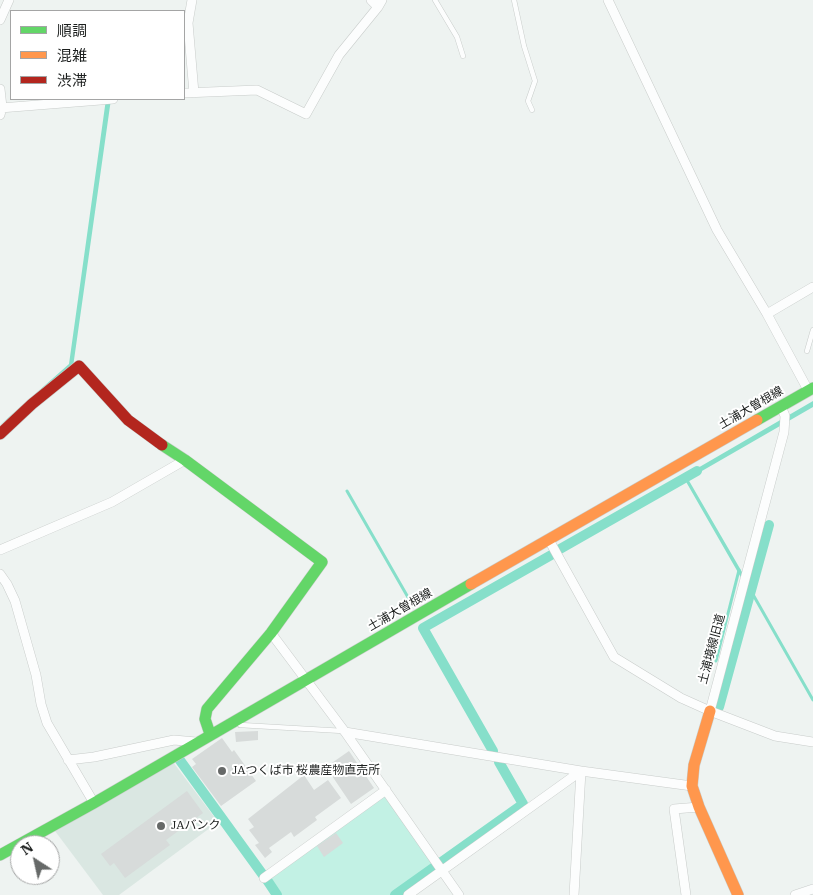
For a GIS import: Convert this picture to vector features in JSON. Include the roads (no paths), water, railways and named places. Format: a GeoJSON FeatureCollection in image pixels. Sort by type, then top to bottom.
{"type":"FeatureCollection","features":[{"type":"Feature","properties":{"kind":"main road"},"geometry":{"type":"LineString","coordinates":[[0,434],[32,404],[79,366],[128,420],[322,562],[271,633],[207,709],[205,719],[210,734]]}},
{"type":"Feature","properties":{"kind":"main road","name":"土浦大曽根線"},"geometry":{"type":"LineString","coordinates":[[0,855],[94,803],[196,742],[811,389]]}},
{"type":"Feature","properties":{"kind":"main road","name":"土浦境線旧道"},"geometry":{"type":"LineString","coordinates":[[710,711],[694,765],[692,786],[699,807],[738,895]]}},
{"type":"Feature","properties":{"kind":"street"},"geometry":{"type":"LineString","coordinates":[[0,20],[9,0]]}},
{"type":"Feature","properties":{"kind":"street"},"geometry":{"type":"LineString","coordinates":[[192,0],[188,23],[194,93]]}},
{"type":"Feature","properties":{"kind":"street"},"geometry":{"type":"LineString","coordinates":[[185,93],[257,90],[306,114],[338,55],[380,4],[371,0]]}},
{"type":"Feature","properties":{"kind":"street"},"geometry":{"type":"LineString","coordinates":[[608,0],[718,230],[811,389]]}},
{"type":"Feature","properties":{"kind":"street"},"geometry":{"type":"LineString","coordinates":[[0,90],[1,110],[103,100]]}},
{"type":"Feature","properties":{"kind":"street"},"geometry":{"type":"LineString","coordinates":[[767,314],[813,287]]}},
{"type":"Feature","properties":{"kind":"street","name":"土浦境線旧道"},"geometry":{"type":"LineString","coordinates":[[710,711],[784,432],[785,416],[781,406]]}},
{"type":"Feature","properties":{"kind":"street"},"geometry":{"type":"LineString","coordinates":[[0,550],[112,502],[185,460]]}},
{"type":"Feature","properties":{"kind":"street"},"geometry":{"type":"LineString","coordinates":[[549,540],[614,657],[681,698],[710,711],[775,736],[813,742]]}},
{"type":"Feature","properties":{"kind":"street"},"geometry":{"type":"LineString","coordinates":[[0,574],[15,601],[36,675],[47,724],[94,803]]}},
{"type":"Feature","properties":{"kind":"street"},"geometry":{"type":"LineString","coordinates":[[271,633],[345,732],[459,895]]}},
{"type":"Feature","properties":{"kind":"street"},"geometry":{"type":"LineString","coordinates":[[345,732],[581,771],[692,786]]}},
{"type":"Feature","properties":{"kind":"street"},"geometry":{"type":"LineString","coordinates":[[68,760],[94,757],[174,740],[196,742]]}},
{"type":"Feature","properties":{"kind":"street"},"geometry":{"type":"LineString","coordinates":[[408,895],[581,771]]}},
{"type":"Feature","properties":{"kind":"street"},"geometry":{"type":"LineString","coordinates":[[574,895],[581,771]]}},
{"type":"Feature","properties":{"kind":"street"},"geometry":{"type":"LineString","coordinates":[[264,878],[386,790]]}},
{"type":"Feature","properties":{"kind":"street"},"geometry":{"type":"LineString","coordinates":[[686,895],[674,809],[699,807]]}},
{"type":"Feature","properties":{"kind":"street"},"geometry":{"type":"LineString","coordinates":[[795,895],[813,889]]}},
{"type":"Feature","properties":{"kind":"lane"},"geometry":{"type":"LineString","coordinates":[[435,0],[457,37],[463,56]]}},
{"type":"Feature","properties":{"kind":"lane"},"geometry":{"type":"LineString","coordinates":[[514,0],[524,46],[535,81],[528,101],[532,110]]}},
{"type":"Feature","properties":{"kind":"lane"},"geometry":{"type":"LineString","coordinates":[[807,351],[813,330]]}},
{"type":"Feature","properties":{"kind":"lane"},"geometry":{"type":"LineString","coordinates":[[240,725],[345,732]]}},
{"type":"Feature","properties":{"kind":"waterway"},"geometry":{"type":"LineString","coordinates":[[560,549],[697,471]]}},
{"type":"Feature","properties":{"kind":"waterway"},"geometry":{"type":"LineString","coordinates":[[347,491],[413,606]]}},
{"type":"Feature","properties":{"kind":"waterway"},"geometry":{"type":"LineString","coordinates":[[719,707],[769,525]]}},
{"type":"Feature","properties":{"kind":"waterway"},"geometry":{"type":"LineString","coordinates":[[493,751],[423,628],[553,554]]}},
{"type":"Feature","properties":{"kind":"waterway"},"geometry":{"type":"LineString","coordinates":[[716,661],[739,570]]}},
{"type":"Feature","properties":{"kind":"waterway"},"geometry":{"type":"LineString","coordinates":[[751,591],[813,700]]}},
{"type":"Feature","properties":{"kind":"waterway"},"geometry":{"type":"LineString","coordinates":[[179,759],[263,875]]}},
{"type":"Feature","properties":{"kind":"waterway"},"geometry":{"type":"LineString","coordinates":[[395,895],[523,804],[499,762]]}},
{"type":"Feature","properties":{"kind":"waterway"},"geometry":{"type":"LineString","coordinates":[[267,880],[277,895]]}},
{"type":"Feature","properties":{"kind":"place","name":"JAつくば市 桜農産物直売所"},"geometry":{"type":"Point","coordinates":[222,771]}},
{"type":"Feature","properties":{"kind":"place","name":"JAバンク"},"geometry":{"type":"Point","coordinates":[161,826]}}]}
